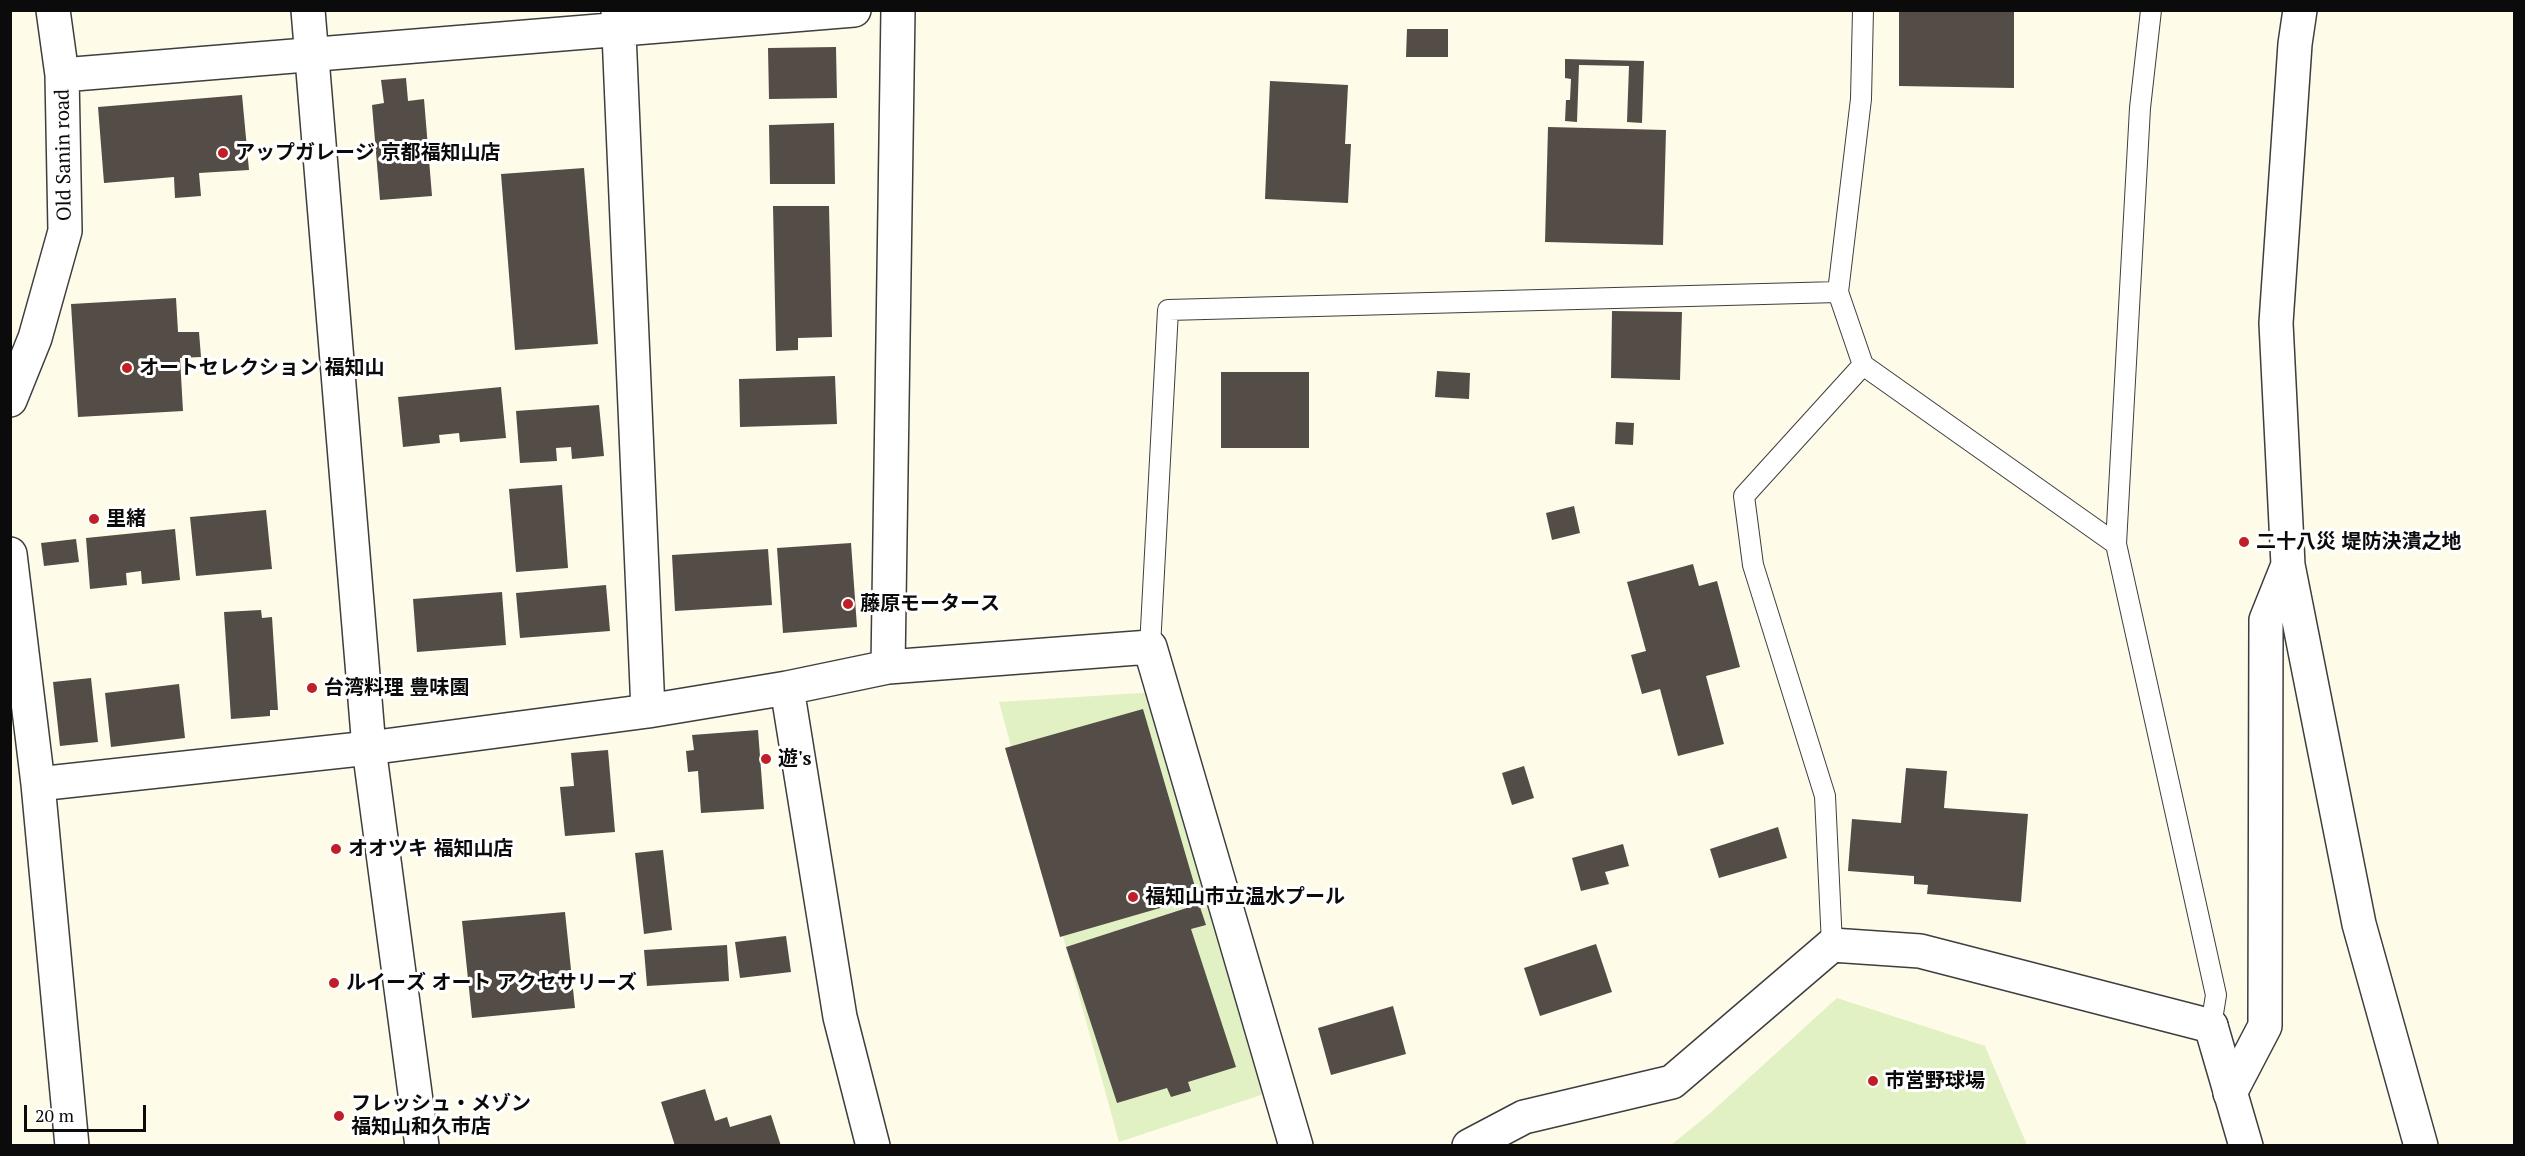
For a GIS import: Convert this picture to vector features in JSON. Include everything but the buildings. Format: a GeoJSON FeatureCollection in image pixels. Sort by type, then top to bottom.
{"type":"FeatureCollection","features":[{"type":"Feature","properties":{"kind":"street","name":"Old Sanin road"},"geometry":{"type":"LineString","coordinates":[[10,400],[35,338],[65,231],[62,75],[53,10]]}},
{"type":"Feature","properties":{"kind":"street"},"geometry":{"type":"LineString","coordinates":[[308,10],[369,748],[422,1146]]}},
{"type":"Feature","properties":{"kind":"street"},"geometry":{"type":"LineString","coordinates":[[62,75],[312,55],[618,20],[854,10]]}},
{"type":"Feature","properties":{"kind":"street"},"geometry":{"type":"LineString","coordinates":[[888,667],[898,10]]}},
{"type":"Feature","properties":{"kind":"street"},"geometry":{"type":"LineString","coordinates":[[2300,10],[2295,44],[2276,323],[2288,565],[2359,924],[2421,1146]]}},
{"type":"Feature","properties":{"kind":"street"},"geometry":{"type":"LineString","coordinates":[[618,20],[648,711]]}},
{"type":"Feature","properties":{"kind":"street"},"geometry":{"type":"LineString","coordinates":[[10,554],[38,784],[72,1146]]}},
{"type":"Feature","properties":{"kind":"street"},"geometry":{"type":"LineString","coordinates":[[2230,1093],[2265,1026],[2266,620],[2288,565]]}},
{"type":"Feature","properties":{"kind":"street"},"geometry":{"type":"LineString","coordinates":[[38,784],[369,748],[648,711],[786,688],[888,667],[1150,647],[1296,1146]]}},
{"type":"Feature","properties":{"kind":"street"},"geometry":{"type":"LineString","coordinates":[[786,688],[840,1017],[873,1146]]}},
{"type":"Feature","properties":{"kind":"street"},"geometry":{"type":"LineString","coordinates":[[1469,1146],[1524,1117],[1671,1082],[1832,945],[1920,951],[2211,1026],[2246,1146]]}},
{"type":"Feature","properties":{"kind":"lane"},"geometry":{"type":"LineString","coordinates":[[1863,10],[1861,99],[1838,292],[1863,365],[2116,544]]}},
{"type":"Feature","properties":{"kind":"lane"},"geometry":{"type":"LineString","coordinates":[[2151,10],[2140,108],[2116,544],[2216,995],[2211,1026]]}},
{"type":"Feature","properties":{"kind":"lane"},"geometry":{"type":"LineString","coordinates":[[1150,647],[1168,310],[1838,292]]}},
{"type":"Feature","properties":{"kind":"lane"},"geometry":{"type":"LineString","coordinates":[[1832,945],[1825,796],[1753,565],[1744,496],[1863,365]]}},
{"type":"Feature","properties":{"kind":"green space","name":"福知山市立温水プール"},"geometry":{"type":"Polygon","coordinates":[[[1157,692],[1267,1093],[1119,1142],[999,702],[1157,692]]]}},
{"type":"Feature","properties":{"kind":"green space","name":"市営野球場"},"geometry":{"type":"Polygon","coordinates":[[[1837,998],[1985,1046],[2027,1145],[1671,1145],[1708,1115],[1837,998]]]}},
{"type":"Feature","properties":{"kind":"place","name":"アップガレージ 京都福知山店"},"geometry":{"type":"Point","coordinates":[223,153]}},
{"type":"Feature","properties":{"kind":"place","name":"オートセレクション 福知山"},"geometry":{"type":"Point","coordinates":[127,368]}},
{"type":"Feature","properties":{"kind":"place","name":"里緒"},"geometry":{"type":"Point","coordinates":[94,519]}},
{"type":"Feature","properties":{"kind":"place","name":"二十八災 堤防決潰之地"},"geometry":{"type":"Point","coordinates":[2244,542]}},
{"type":"Feature","properties":{"kind":"place","name":"藤原モータース"},"geometry":{"type":"Point","coordinates":[848,604]}},
{"type":"Feature","properties":{"kind":"place","name":"台湾料理 豊味園"},"geometry":{"type":"Point","coordinates":[312,688]}},
{"type":"Feature","properties":{"kind":"place","name":"遊's"},"geometry":{"type":"Point","coordinates":[766,759]}},
{"type":"Feature","properties":{"kind":"place","name":"オオツキ 福知山店"},"geometry":{"type":"Point","coordinates":[336,849]}},
{"type":"Feature","properties":{"kind":"place","name":"福知山市立温水プール"},"geometry":{"type":"Point","coordinates":[1133,897]}},
{"type":"Feature","properties":{"kind":"place","name":"ルイーズ オート アクセサリーズ"},"geometry":{"type":"Point","coordinates":[334,983]}},
{"type":"Feature","properties":{"kind":"place","name":"市営野球場"},"geometry":{"type":"Point","coordinates":[1873,1081]}},
{"type":"Feature","properties":{"kind":"place","name":"フレッシュ・メゾン 福知山和久市店"},"geometry":{"type":"Point","coordinates":[339,1116]}}]}
